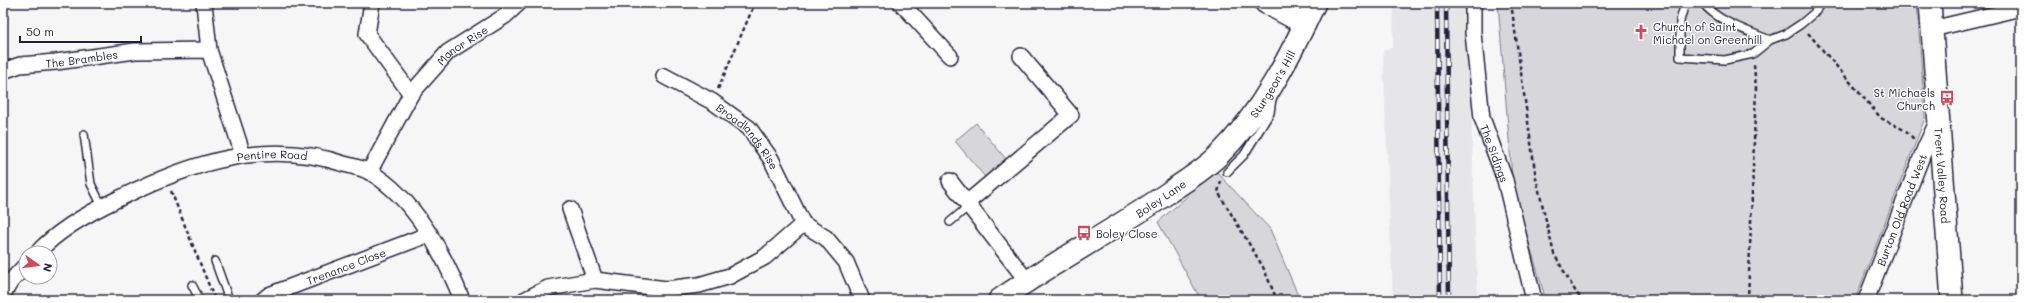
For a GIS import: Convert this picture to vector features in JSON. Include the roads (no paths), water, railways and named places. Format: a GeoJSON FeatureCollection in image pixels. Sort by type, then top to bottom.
{"type":"FeatureCollection","features":[{"type":"Feature","properties":{"kind":"street"},"geometry":{"type":"LineString","coordinates":[[204,3],[209,50],[243,155]]}},
{"type":"Feature","properties":{"kind":"street"},"geometry":{"type":"LineString","coordinates":[[372,3],[367,34],[411,94]]}},
{"type":"Feature","properties":{"kind":"street","name":"Manor Rise"},"geometry":{"type":"LineString","coordinates":[[369,172],[411,94],[448,52],[505,16],[519,3]]}},
{"type":"Feature","properties":{"kind":"street"},"geometry":{"type":"LineString","coordinates":[[901,3],[950,56]]}},
{"type":"Feature","properties":{"kind":"street"},"geometry":{"type":"LineString","coordinates":[[1266,3],[1305,24]]}},
{"type":"Feature","properties":{"kind":"street","name":"Sturgeon's Hill"},"geometry":{"type":"LineString","coordinates":[[1222,164],[1273,86],[1315,3]]}},
{"type":"Feature","properties":{"kind":"street","name":"The Sidings"},"geometry":{"type":"LineString","coordinates":[[1473,3],[1473,33],[1482,118],[1505,180],[1534,300]]}},
{"type":"Feature","properties":{"kind":"street","name":"Trent Valley Road"},"geometry":{"type":"LineString","coordinates":[[1930,3],[1952,300]]}},
{"type":"Feature","properties":{"kind":"street"},"geometry":{"type":"LineString","coordinates":[[1932,29],[2021,8]]}},
{"type":"Feature","properties":{"kind":"street","name":"The Brambles"},"geometry":{"type":"LineString","coordinates":[[3,71],[20,65],[56,62],[135,51],[209,50]]}},
{"type":"Feature","properties":{"kind":"street"},"geometry":{"type":"LineString","coordinates":[[969,204],[1072,115],[1021,56]]}},
{"type":"Feature","properties":{"kind":"street","name":"Broadlands Rise"},"geometry":{"type":"LineString","coordinates":[[664,76],[713,102],[750,128],[771,159],[803,224]]}},
{"type":"Feature","properties":{"kind":"street","name":"Burton Old Road West"},"geometry":{"type":"LineString","coordinates":[[1866,300],[1925,148],[1939,119]]}},
{"type":"Feature","properties":{"kind":"street","name":"Pentire Road"},"geometry":{"type":"LineString","coordinates":[[44,245],[102,206],[167,175],[212,161],[243,155],[277,152],[305,154],[336,161],[369,172],[397,194],[430,234],[462,300]]}},
{"type":"Feature","properties":{"kind":"street","name":"Boley Lane"},"geometry":{"type":"LineString","coordinates":[[1000,300],[1027,281],[1222,164]]}},
{"type":"Feature","properties":{"kind":"street"},"geometry":{"type":"LineString","coordinates":[[950,181],[1027,281]]}},
{"type":"Feature","properties":{"kind":"street"},"geometry":{"type":"LineString","coordinates":[[570,209],[595,280]]}},
{"type":"Feature","properties":{"kind":"street"},"geometry":{"type":"LineString","coordinates":[[524,300],[548,288],[595,280],[667,294],[730,276],[764,257],[803,224],[826,238],[846,262],[862,300]]}},
{"type":"Feature","properties":{"kind":"street","name":"Trenance Close"},"geometry":{"type":"LineString","coordinates":[[263,300],[269,295],[430,234]]}},
{"type":"Feature","properties":{"kind":"street"},"geometry":{"type":"LineString","coordinates":[[3,294],[7,279],[18,271]]}},
{"type":"Feature","properties":{"kind":"lane"},"geometry":{"type":"LineString","coordinates":[[1685,3],[1680,21],[1680,57],[1725,60],[1752,54],[1770,40],[1786,34],[1814,13],[1821,3]]}},
{"type":"Feature","properties":{"kind":"lane"},"geometry":{"type":"LineString","coordinates":[[1703,3],[1707,9],[1738,28],[1770,40]]}},
{"type":"Feature","properties":{"kind":"lane"},"geometry":{"type":"LineString","coordinates":[[84,134],[91,184],[102,206]]}},
{"type":"Feature","properties":{"kind":"lane"},"geometry":{"type":"LineString","coordinates":[[950,222],[969,204]]}},
{"type":"Feature","properties":{"kind":"lane"},"geometry":{"type":"LineString","coordinates":[[215,262],[229,300]]}},
{"type":"Feature","properties":{"kind":"lane"},"geometry":{"type":"LineString","coordinates":[[192,285],[200,300]]}},
{"type":"Feature","properties":{"kind":"railway"},"geometry":{"type":"LineString","coordinates":[[1437,3],[1440,300]]}},
{"type":"Feature","properties":{"kind":"railway"},"geometry":{"type":"LineString","coordinates":[[1446,3],[1449,300]]}},
{"type":"Feature","properties":{"kind":"place","name":"Church of Saint Michael on Greenhill"},"geometry":{"type":"Point","coordinates":[1641,32]}},
{"type":"Feature","properties":{"kind":"place","name":"St Michaels Church"},"geometry":{"type":"Point","coordinates":[1947,98]}},
{"type":"Feature","properties":{"kind":"place","name":"Boley Close"},"geometry":{"type":"Point","coordinates":[1084,233]}}]}
